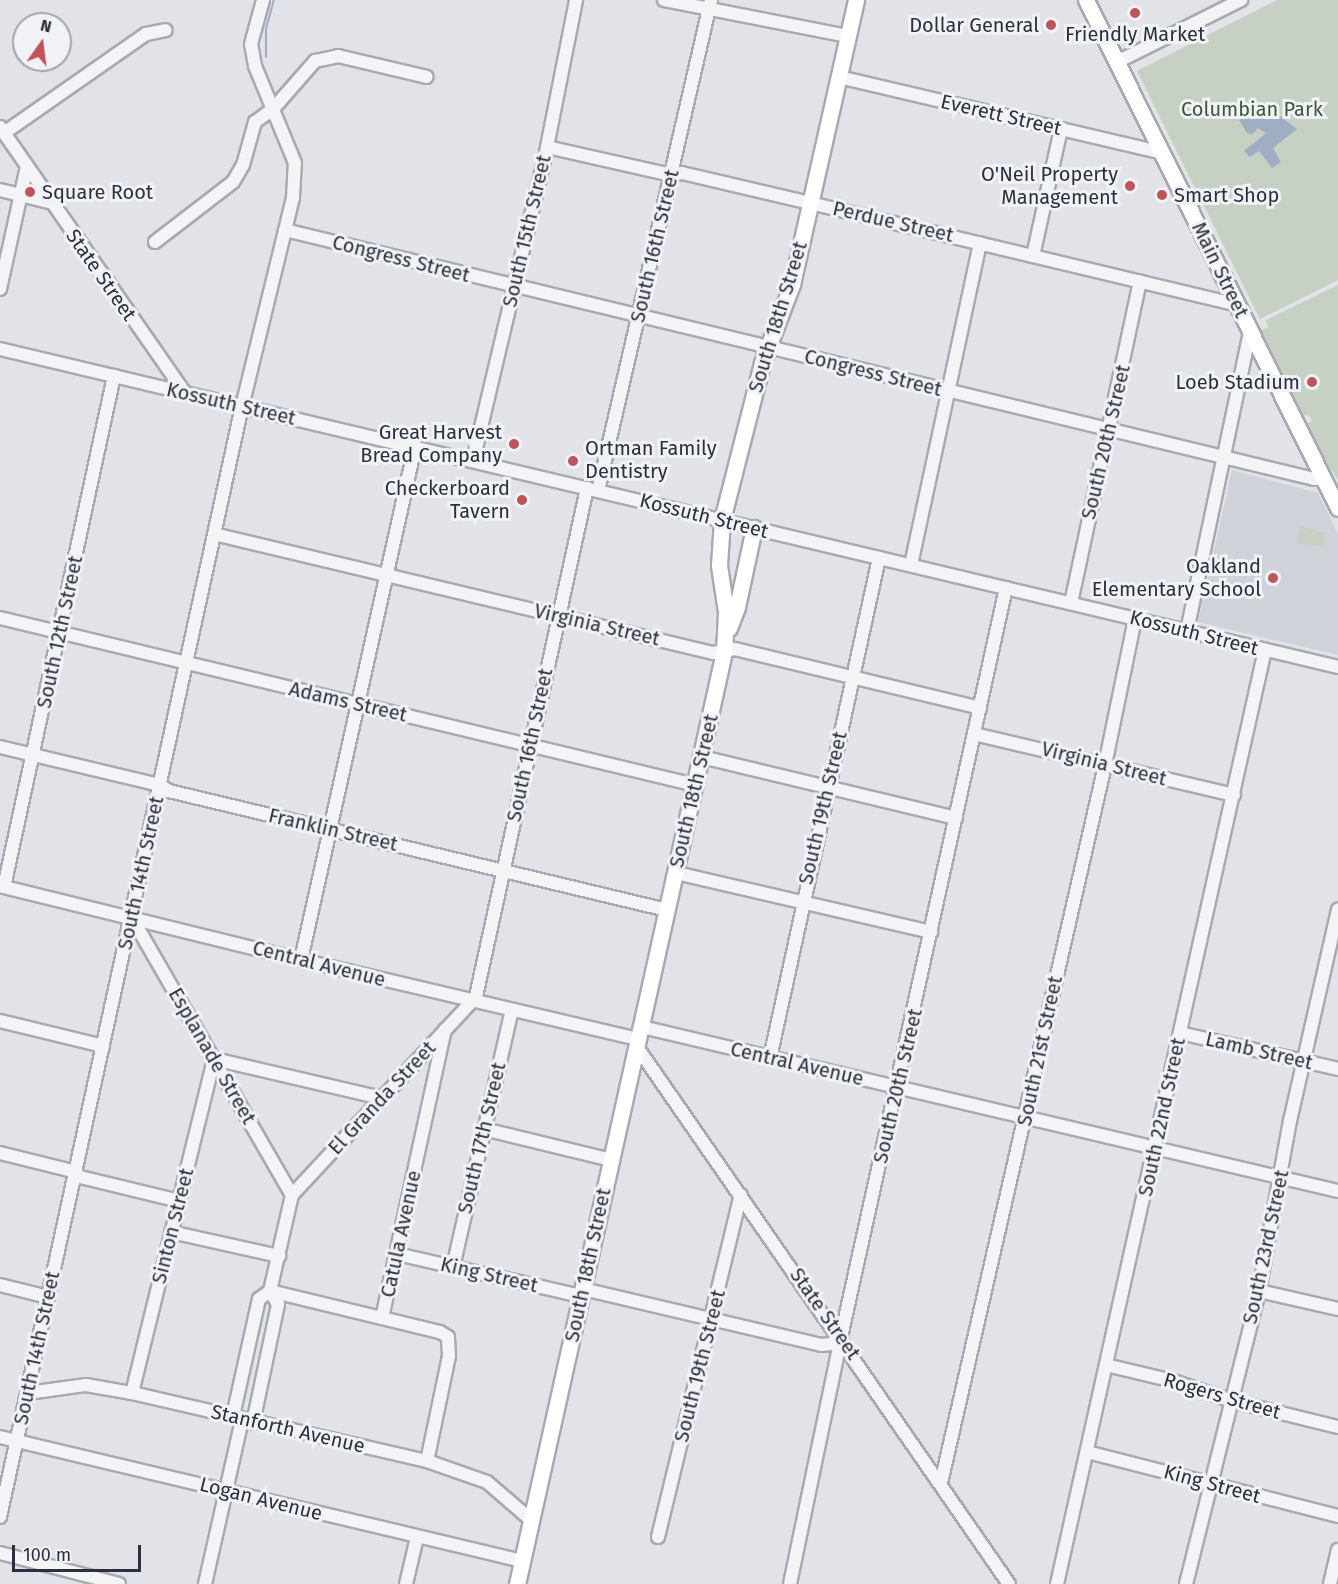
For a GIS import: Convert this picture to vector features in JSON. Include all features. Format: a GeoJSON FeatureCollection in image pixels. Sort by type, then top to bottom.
{"type":"FeatureCollection","features":[{"type":"Feature","properties":{"kind":"main road","name":"South 18th Street"},"geometry":{"type":"LineString","coordinates":[[517,1584],[724,652],[726,634],[719,565],[722,520],[762,363],[792,284],[856,0]]}},
{"type":"Feature","properties":{"kind":"main road","name":"Main Street"},"geometry":{"type":"LineString","coordinates":[[1086,0],[1338,508]]}},
{"type":"Feature","properties":{"kind":"main road"},"geometry":{"type":"LineString","coordinates":[[726,634],[737,607],[754,528]]}},
{"type":"Feature","properties":{"kind":"street","name":"South 14th Street"},"geometry":{"type":"LineString","coordinates":[[0,1517],[132,918],[213,534],[293,198],[295,163],[255,66],[251,44],[263,0]]}},
{"type":"Feature","properties":{"kind":"street","name":"South 15th Street"},"geometry":{"type":"LineString","coordinates":[[473,461],[547,147],[576,0]]}},
{"type":"Feature","properties":{"kind":"street"},"geometry":{"type":"LineString","coordinates":[[664,0],[710,5],[848,36]]}},
{"type":"Feature","properties":{"kind":"street"},"geometry":{"type":"LineString","coordinates":[[1117,62],[1236,1]]}},
{"type":"Feature","properties":{"kind":"street","name":"South 16th Street"},"geometry":{"type":"LineString","coordinates":[[473,1001],[559,616],[639,316],[710,5]]}},
{"type":"Feature","properties":{"kind":"street"},"geometry":{"type":"LineString","coordinates":[[2,130],[146,34],[166,30]]}},
{"type":"Feature","properties":{"kind":"street"},"geometry":{"type":"LineString","coordinates":[[155,242],[233,182],[243,165],[255,122],[273,109],[315,60],[338,56],[428,77]]}},
{"type":"Feature","properties":{"kind":"street","name":"Everett Street"},"geometry":{"type":"LineString","coordinates":[[839,77],[1162,153]]}},
{"type":"Feature","properties":{"kind":"street"},"geometry":{"type":"LineString","coordinates":[[1033,256],[1061,129]]}},
{"type":"Feature","properties":{"kind":"street","name":"State Street"},"geometry":{"type":"LineString","coordinates":[[2,130],[49,201],[184,392]]}},
{"type":"Feature","properties":{"kind":"street","name":"Perdue Street"},"geometry":{"type":"LineString","coordinates":[[547,147],[671,175],[682,173],[810,202],[1238,305]]}},
{"type":"Feature","properties":{"kind":"street"},"geometry":{"type":"LineString","coordinates":[[0,288],[27,166]]}},
{"type":"Feature","properties":{"kind":"street"},"geometry":{"type":"LineString","coordinates":[[0,190],[49,201]]}},
{"type":"Feature","properties":{"kind":"street","name":"Congress Street"},"geometry":{"type":"LineString","coordinates":[[285,230],[949,392],[1314,479],[1322,478]]}},
{"type":"Feature","properties":{"kind":"street"},"geometry":{"type":"LineString","coordinates":[[911,565],[980,243]]}},
{"type":"Feature","properties":{"kind":"street","name":"South 20th Street"},"geometry":{"type":"LineString","coordinates":[[1071,603],[1140,281]]}},
{"type":"Feature","properties":{"kind":"street"},"geometry":{"type":"LineString","coordinates":[[1186,631],[1250,331]]}},
{"type":"Feature","properties":{"kind":"street","name":"Kossuth Street"},"geometry":{"type":"LineString","coordinates":[[0,349],[1338,667]]}},
{"type":"Feature","properties":{"kind":"street","name":"South 12th Street"},"geometry":{"type":"LineString","coordinates":[[2,887],[60,633],[114,376]]}},
{"type":"Feature","properties":{"kind":"street"},"geometry":{"type":"LineString","coordinates":[[301,960],[414,447]]}},
{"type":"Feature","properties":{"kind":"street","name":"Virginia Street"},"geometry":{"type":"LineString","coordinates":[[213,534],[713,653],[735,649],[980,708]]}},
{"type":"Feature","properties":{"kind":"street","name":"South 19th Street"},"geometry":{"type":"LineString","coordinates":[[770,1058],[879,558]]}},
{"type":"Feature","properties":{"kind":"street","name":"South 20th Street"},"geometry":{"type":"LineString","coordinates":[[790,1584],[841,1337],[1006,588]]}},
{"type":"Feature","properties":{"kind":"street","name":"Adams Street"},"geometry":{"type":"LineString","coordinates":[[0,618],[695,785]]}},
{"type":"Feature","properties":{"kind":"street","name":"South 21st Street"},"geometry":{"type":"LineString","coordinates":[[941,1483],[1105,765],[1135,619]]}},
{"type":"Feature","properties":{"kind":"street","name":"South 22nd Street"},"geometry":{"type":"LineString","coordinates":[[1057,1584],[1265,650]]}},
{"type":"Feature","properties":{"kind":"street","name":"Virginia Street"},"geometry":{"type":"LineString","coordinates":[[974,734],[1234,795]]}},
{"type":"Feature","properties":{"kind":"street","name":"Franklin Street"},"geometry":{"type":"LineString","coordinates":[[0,747],[159,785],[169,791],[667,910]]}},
{"type":"Feature","properties":{"kind":"street"},"geometry":{"type":"LineString","coordinates":[[702,757],[956,818]]}},
{"type":"Feature","properties":{"kind":"street"},"geometry":{"type":"LineString","coordinates":[[676,873],[931,932]]}},
{"type":"Feature","properties":{"kind":"street","name":"Central Avenue"},"geometry":{"type":"LineString","coordinates":[[2,887],[512,1010],[639,1038],[770,1058],[1338,1191]]}},
{"type":"Feature","properties":{"kind":"street","name":"South 23rd Street"},"geometry":{"type":"LineString","coordinates":[[1186,1584],[1259,1290],[1290,1121],[1338,909]]}},
{"type":"Feature","properties":{"kind":"street","name":"Esplanade Street"},"geometry":{"type":"LineString","coordinates":[[132,918],[292,1195]]}},
{"type":"Feature","properties":{"kind":"street","name":"El Granda Street"},"geometry":{"type":"LineString","coordinates":[[292,1195],[473,1001]]}},
{"type":"Feature","properties":{"kind":"street","name":"South 17th Street"},"geometry":{"type":"LineString","coordinates":[[453,1267],[512,1010]]}},
{"type":"Feature","properties":{"kind":"street"},"geometry":{"type":"LineString","coordinates":[[0,1021],[103,1046]]}},
{"type":"Feature","properties":{"kind":"street","name":"Catula Avenue"},"geometry":{"type":"LineString","coordinates":[[427,1461],[451,1345],[448,1337],[440,1332],[382,1318],[445,1030]]}},
{"type":"Feature","properties":{"kind":"street","name":"Lamb Street"},"geometry":{"type":"LineString","coordinates":[[1180,1033],[1338,1070]]}},
{"type":"Feature","properties":{"kind":"street","name":"State Street"},"geometry":{"type":"LineString","coordinates":[[639,1038],[741,1195],[1009,1584]]}},
{"type":"Feature","properties":{"kind":"street"},"geometry":{"type":"LineString","coordinates":[[214,1059],[381,1098]]}},
{"type":"Feature","properties":{"kind":"street","name":"Sinton Street"},"geometry":{"type":"LineString","coordinates":[[132,1393],[214,1059]]}},
{"type":"Feature","properties":{"kind":"street"},"geometry":{"type":"LineString","coordinates":[[484,1129],[611,1160]]}},
{"type":"Feature","properties":{"kind":"street"},"geometry":{"type":"LineString","coordinates":[[0,1152],[179,1201]]}},
{"type":"Feature","properties":{"kind":"street"},"geometry":{"type":"LineString","coordinates":[[242,1420],[259,1299],[270,1291],[292,1195]]}},
{"type":"Feature","properties":{"kind":"street","name":"South 19th Street"},"geometry":{"type":"LineString","coordinates":[[658,1538],[741,1195]]}},
{"type":"Feature","properties":{"kind":"street"},"geometry":{"type":"LineString","coordinates":[[171,1232],[279,1256]]}},
{"type":"Feature","properties":{"kind":"street","name":"King Street"},"geometry":{"type":"LineString","coordinates":[[397,1254],[820,1345],[832,1344],[841,1337]]}},
{"type":"Feature","properties":{"kind":"street"},"geometry":{"type":"LineString","coordinates":[[0,1285],[48,1297]]}},
{"type":"Feature","properties":{"kind":"street"},"geometry":{"type":"LineString","coordinates":[[1259,1290],[1338,1310]]}},
{"type":"Feature","properties":{"kind":"street"},"geometry":{"type":"LineString","coordinates":[[270,1291],[382,1318]]}},
{"type":"Feature","properties":{"kind":"street"},"geometry":{"type":"LineString","coordinates":[[205,1584],[242,1420],[278,1305],[270,1291]]}},
{"type":"Feature","properties":{"kind":"street","name":"Rogers Street"},"geometry":{"type":"LineString","coordinates":[[1106,1365],[1173,1381],[1232,1401],[1338,1427]]}},
{"type":"Feature","properties":{"kind":"street","name":"Stanforth Avenue"},"geometry":{"type":"LineString","coordinates":[[28,1394],[86,1385],[132,1393],[427,1461],[487,1482],[531,1520]]}},
{"type":"Feature","properties":{"kind":"street","name":"Logan Avenue"},"geometry":{"type":"LineString","coordinates":[[0,1437],[522,1561]]}},
{"type":"Feature","properties":{"kind":"street","name":"King Street"},"geometry":{"type":"LineString","coordinates":[[1087,1452],[1338,1516]]}},
{"type":"Feature","properties":{"kind":"street"},"geometry":{"type":"LineString","coordinates":[[406,1584],[417,1537]]}},
{"type":"Feature","properties":{"kind":"street"},"geometry":{"type":"LineString","coordinates":[[1330,1584],[1338,1550]]}},
{"type":"Feature","properties":{"kind":"street"},"geometry":{"type":"LineString","coordinates":[[0,1553],[119,1584]]}},
{"type":"Feature","properties":{"kind":"shaded area","name":"Oakland Elementary School"},"geometry":{"type":"Polygon","coordinates":[[[1232,470],[1318,493],[1338,534],[1338,655],[1198,622],[1232,470]]]}},
{"type":"Feature","properties":{"kind":"green space","name":"Columbian Park"},"geometry":{"type":"Polygon","coordinates":[[[1277,0],[1338,0],[1338,280],[1260,319],[1137,71],[1277,0]]]}},
{"type":"Feature","properties":{"kind":"green space","name":"Loeb Stadium"},"geometry":{"type":"Polygon","coordinates":[[[1338,285],[1338,480],[1321,455],[1308,423],[1312,421],[1309,415],[1302,416],[1261,331],[1268,327],[1266,320],[1338,285]]]}},
{"type":"Feature","properties":{"kind":"green space"},"geometry":{"type":"Polygon","coordinates":[[[1300,526],[1325,533],[1323,547],[1296,543],[1300,526]]]}},
{"type":"Feature","properties":{"kind":"water"},"geometry":{"type":"Polygon","coordinates":[[[1256,113],[1278,115],[1297,129],[1273,148],[1281,162],[1272,168],[1259,151],[1250,157],[1244,151],[1266,133],[1258,128],[1253,134],[1247,133],[1239,120],[1256,113]]]}},
{"type":"Feature","properties":{"kind":"waterway"},"geometry":{"type":"LineString","coordinates":[[266,57],[266,29],[274,0]]}},
{"type":"Feature","properties":{"kind":"place","name":"Friendly Market"},"geometry":{"type":"Point","coordinates":[1135,13]}},
{"type":"Feature","properties":{"kind":"place","name":"Dollar General"},"geometry":{"type":"Point","coordinates":[1051,25]}},
{"type":"Feature","properties":{"kind":"place","name":"O'Neil Property Management"},"geometry":{"type":"Point","coordinates":[1130,186]}},
{"type":"Feature","properties":{"kind":"place","name":"Square Root"},"geometry":{"type":"Point","coordinates":[30,192]}},
{"type":"Feature","properties":{"kind":"place","name":"Smart Shop"},"geometry":{"type":"Point","coordinates":[1162,195]}},
{"type":"Feature","properties":{"kind":"place","name":"Loeb Stadium"},"geometry":{"type":"Point","coordinates":[1312,382]}},
{"type":"Feature","properties":{"kind":"place","name":"Great Harvest Bread Company"},"geometry":{"type":"Point","coordinates":[514,444]}},
{"type":"Feature","properties":{"kind":"place","name":"Ortman Family Dentistry"},"geometry":{"type":"Point","coordinates":[573,461]}},
{"type":"Feature","properties":{"kind":"place","name":"Checkerboard Tavern"},"geometry":{"type":"Point","coordinates":[522,500]}},
{"type":"Feature","properties":{"kind":"place","name":"Oakland Elementary School"},"geometry":{"type":"Point","coordinates":[1273,578]}}]}
